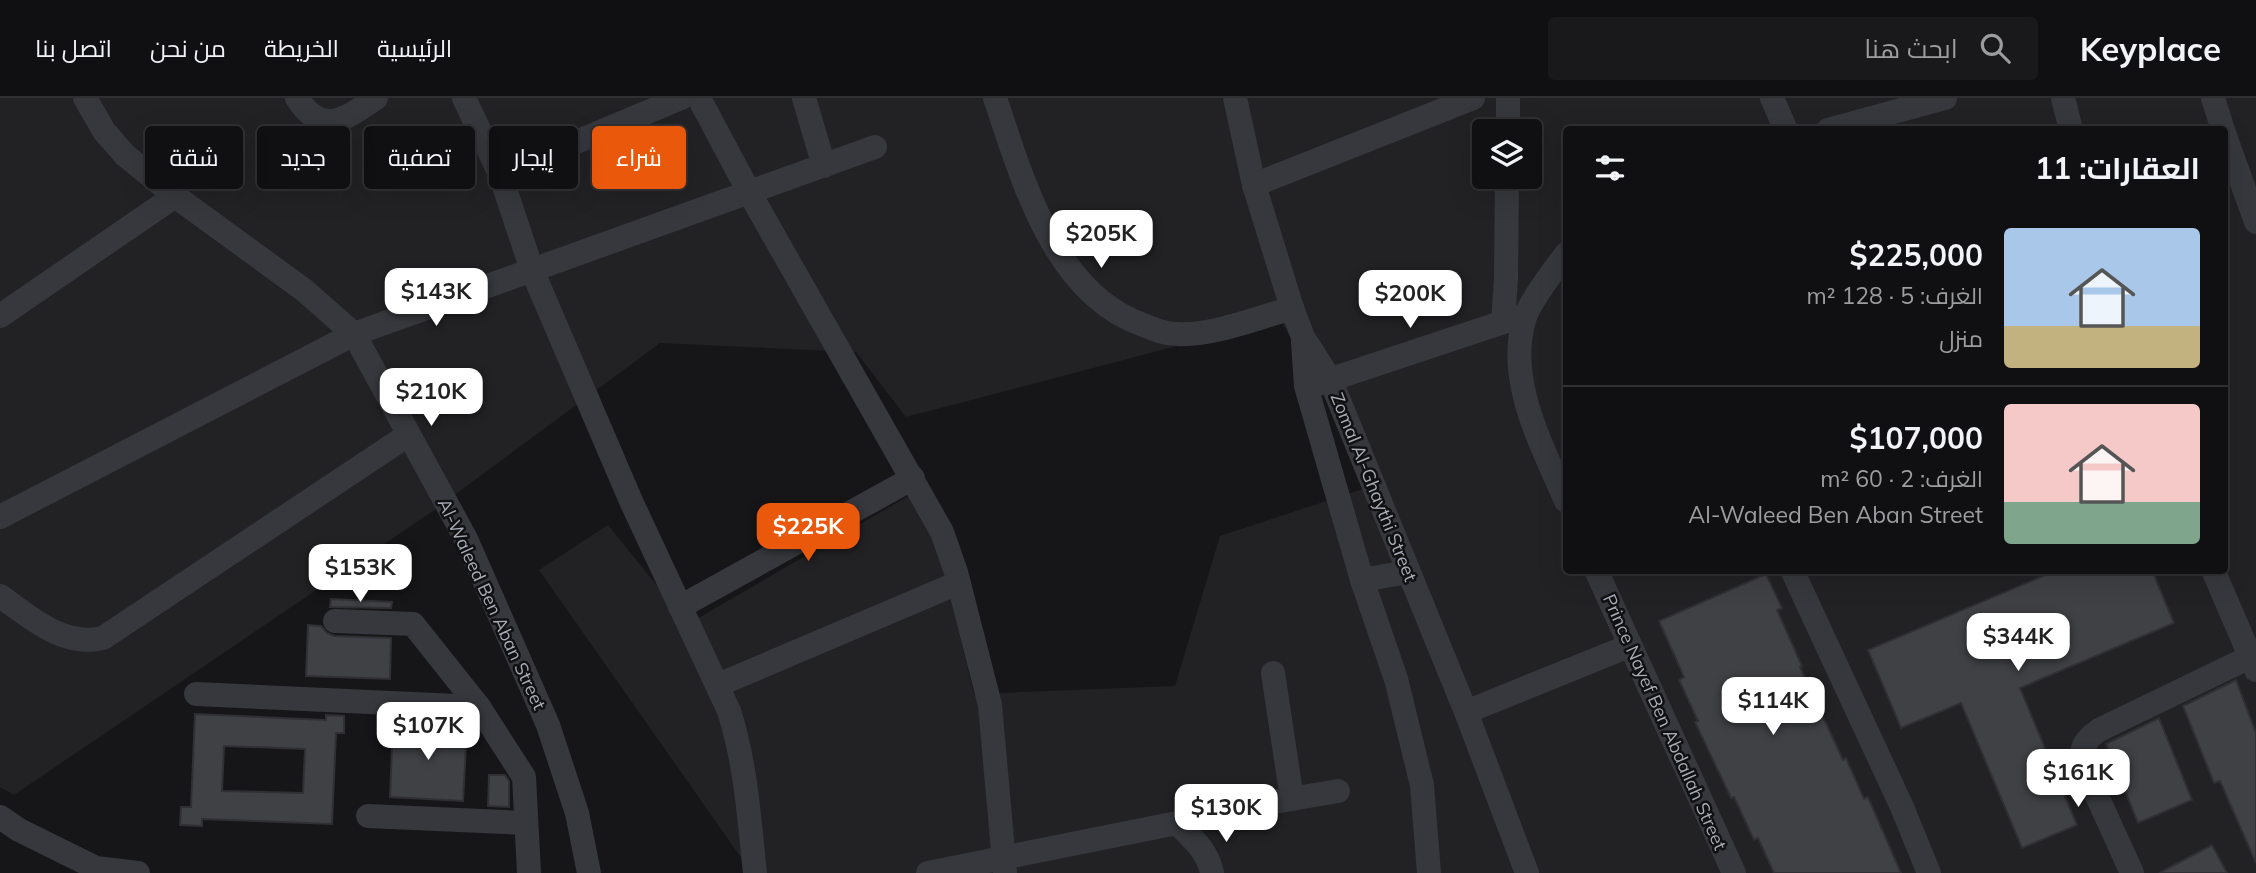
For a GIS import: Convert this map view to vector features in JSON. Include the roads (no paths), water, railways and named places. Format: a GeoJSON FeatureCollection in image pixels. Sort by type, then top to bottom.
{"type":"FeatureCollection","features":[{"type":"Feature","properties":{"kind":"street","name":"Al-Waleed Ben Aban Street"},"geometry":{"type":"LineString","coordinates":[[85,98],[112,142],[175,196],[304,290],[355,334],[466,539],[548,725],[577,813],[589,873]]}},
{"type":"Feature","properties":{"kind":"street"},"geometry":{"type":"LineString","coordinates":[[297,98],[303,108],[317,119],[329,123],[346,118],[376,98]]}},
{"type":"Feature","properties":{"kind":"street"},"geometry":{"type":"LineString","coordinates":[[464,98],[489,151]]}},
{"type":"Feature","properties":{"kind":"street"},"geometry":{"type":"LineString","coordinates":[[578,141],[681,98]]}},
{"type":"Feature","properties":{"kind":"street"},"geometry":{"type":"LineString","coordinates":[[699,98],[749,192],[942,532],[990,705],[1005,865]]}},
{"type":"Feature","properties":{"kind":"street"},"geometry":{"type":"LineString","coordinates":[[804,98],[824,166]]}},
{"type":"Feature","properties":{"kind":"street"},"geometry":{"type":"LineString","coordinates":[[995,98],[1029,194],[1044,226],[1064,261],[1103,305],[1128,320],[1177,334],[1196,333],[1292,308]]}},
{"type":"Feature","properties":{"kind":"street","name":"Zomal Al-Ghaythi Street"},"geometry":{"type":"LineString","coordinates":[[1235,98],[1254,185],[1292,308],[1303,337],[1331,381],[1466,712],[1527,873]]}},
{"type":"Feature","properties":{"kind":"street"},"geometry":{"type":"LineString","coordinates":[[1254,185],[1473,98]]}},
{"type":"Feature","properties":{"kind":"street"},"geometry":{"type":"LineString","coordinates":[[1507,119],[1508,98]]}},
{"type":"Feature","properties":{"kind":"street"},"geometry":{"type":"LineString","coordinates":[[1772,98],[1784,126]]}},
{"type":"Feature","properties":{"kind":"street"},"geometry":{"type":"LineString","coordinates":[[1843,126],[1945,98]]}},
{"type":"Feature","properties":{"kind":"street"},"geometry":{"type":"LineString","coordinates":[[2063,98],[2070,126]]}},
{"type":"Feature","properties":{"kind":"street"},"geometry":{"type":"LineString","coordinates":[[2213,98],[2222,126]]}},
{"type":"Feature","properties":{"kind":"street"},"geometry":{"type":"LineString","coordinates":[[2228,142],[2256,222]]}},
{"type":"Feature","properties":{"kind":"street"},"geometry":{"type":"LineString","coordinates":[[0,517],[355,334],[875,147]]}},
{"type":"Feature","properties":{"kind":"street"},"geometry":{"type":"LineString","coordinates":[[505,189],[532,270],[631,500],[718,685],[737,738],[755,873]]}},
{"type":"Feature","properties":{"kind":"street"},"geometry":{"type":"LineString","coordinates":[[1508,189],[1514,318],[1520,340],[1519,366],[1522,385],[1563,494]]}},
{"type":"Feature","properties":{"kind":"street"},"geometry":{"type":"LineString","coordinates":[[0,316],[175,196]]}},
{"type":"Feature","properties":{"kind":"street"},"geometry":{"type":"LineString","coordinates":[[1306,386],[1331,381],[1514,318],[1563,258]]}},
{"type":"Feature","properties":{"kind":"street"},"geometry":{"type":"LineString","coordinates":[[1303,337],[1306,386],[1362,580],[1396,679],[1422,785],[1429,873]]}},
{"type":"Feature","properties":{"kind":"street"},"geometry":{"type":"LineString","coordinates":[[0,596],[58,634],[79,641],[103,638],[408,435]]}},
{"type":"Feature","properties":{"kind":"street"},"geometry":{"type":"LineString","coordinates":[[680,607],[913,478]]}},
{"type":"Feature","properties":{"kind":"street"},"geometry":{"type":"LineString","coordinates":[[1362,580],[1408,572]]}},
{"type":"Feature","properties":{"kind":"street","name":"Prince Nayef Ben Abdallah Street"},"geometry":{"type":"LineString","coordinates":[[1598,574],[1734,873]]}},
{"type":"Feature","properties":{"kind":"street"},"geometry":{"type":"LineString","coordinates":[[1794,574],[1902,807],[1929,873]]}},
{"type":"Feature","properties":{"kind":"street"},"geometry":{"type":"LineString","coordinates":[[2132,873],[2082,763],[2081,751],[2085,742],[2099,730],[2253,664],[2215,574]]}},
{"type":"Feature","properties":{"kind":"street"},"geometry":{"type":"LineString","coordinates":[[718,685],[958,583]]}},
{"type":"Feature","properties":{"kind":"street"},"geometry":{"type":"LineString","coordinates":[[335,621],[413,624],[478,707],[524,777],[529,873]]}},
{"type":"Feature","properties":{"kind":"street"},"geometry":{"type":"LineString","coordinates":[[1466,712],[1629,646]]}},
{"type":"Feature","properties":{"kind":"street"},"geometry":{"type":"LineString","coordinates":[[1273,673],[1292,799]]}},
{"type":"Feature","properties":{"kind":"street"},"geometry":{"type":"LineString","coordinates":[[196,694],[478,707]]}},
{"type":"Feature","properties":{"kind":"street"},"geometry":{"type":"LineString","coordinates":[[928,873],[1005,865],[1244,807],[1338,792]]}},
{"type":"Feature","properties":{"kind":"street"},"geometry":{"type":"LineString","coordinates":[[368,816],[526,823]]}},
{"type":"Feature","properties":{"kind":"street"},"geometry":{"type":"LineString","coordinates":[[0,817],[19,831],[96,871],[138,873]]}},
{"type":"Feature","properties":{"kind":"street"},"geometry":{"type":"LineString","coordinates":[[1177,823],[1202,848],[1208,857],[1212,873]]}}]}
